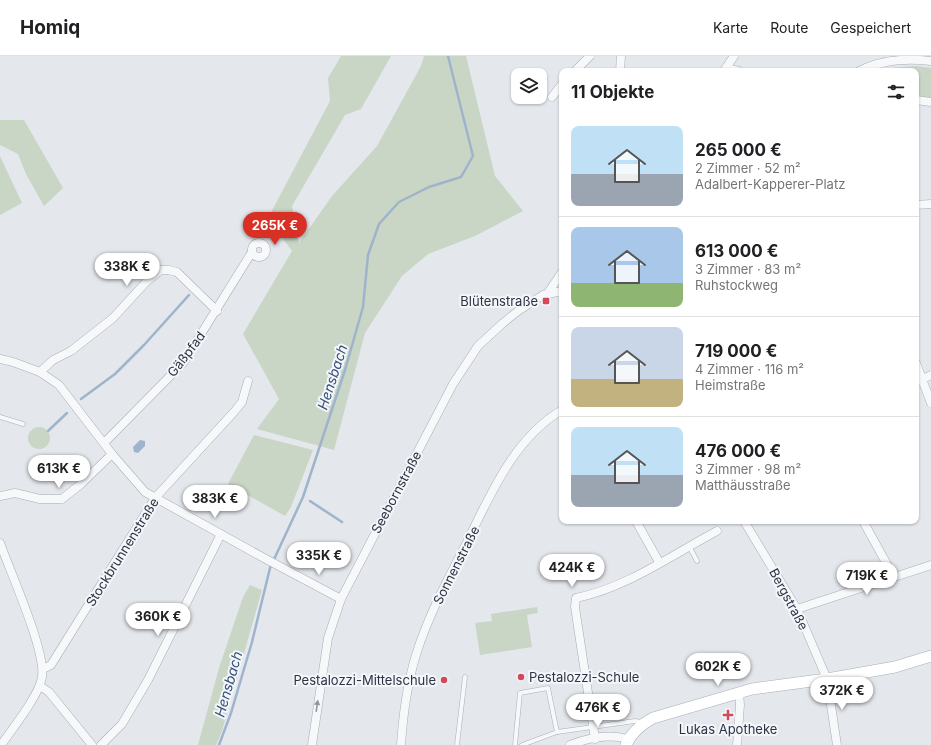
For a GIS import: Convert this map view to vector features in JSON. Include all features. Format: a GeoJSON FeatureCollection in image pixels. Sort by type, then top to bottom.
{"type":"FeatureCollection","features":[{"type":"Feature","properties":{"kind":"street"},"geometry":{"type":"LineString","coordinates":[[578,68],[590,56]]}},
{"type":"Feature","properties":{"kind":"street"},"geometry":{"type":"LineString","coordinates":[[620,68],[621,56]]}},
{"type":"Feature","properties":{"kind":"street"},"geometry":{"type":"LineString","coordinates":[[726,68],[734,56]]}},
{"type":"Feature","properties":{"kind":"street"},"geometry":{"type":"LineString","coordinates":[[866,68],[877,63],[905,58],[931,61]]}},
{"type":"Feature","properties":{"kind":"street"},"geometry":{"type":"LineString","coordinates":[[552,97],[559,88]]}},
{"type":"Feature","properties":{"kind":"street"},"geometry":{"type":"LineString","coordinates":[[919,100],[931,102]]}},
{"type":"Feature","properties":{"kind":"street"},"geometry":{"type":"LineString","coordinates":[[919,205],[931,204]]}},
{"type":"Feature","properties":{"kind":"street","name":"Gäßpfad"},"geometry":{"type":"LineString","coordinates":[[105,442],[183,363],[217,311],[252,252]]}},
{"type":"Feature","properties":{"kind":"street"},"geometry":{"type":"LineString","coordinates":[[40,372],[53,360],[71,351],[114,318],[147,281],[161,270],[177,272],[217,311]]}},
{"type":"Feature","properties":{"kind":"street"},"geometry":{"type":"LineString","coordinates":[[548,293],[559,276]]}},
{"type":"Feature","properties":{"kind":"street","name":"Seebornstraße"},"geometry":{"type":"LineString","coordinates":[[312,745],[328,638],[341,599],[453,384],[478,346],[503,323],[531,302],[548,293],[559,291]]}},
{"type":"Feature","properties":{"kind":"street"},"geometry":{"type":"LineString","coordinates":[[0,360],[13,362],[40,372],[59,385],[135,482],[155,498],[341,599]]}},
{"type":"Feature","properties":{"kind":"street"},"geometry":{"type":"LineString","coordinates":[[931,376],[919,380],[931,403]]}},
{"type":"Feature","properties":{"kind":"street","name":"Stockbrunnenstraße"},"geometry":{"type":"LineString","coordinates":[[43,669],[51,665],[155,498],[242,402],[248,381]]}},
{"type":"Feature","properties":{"kind":"street","name":"Sonnenstraße"},"geometry":{"type":"LineString","coordinates":[[401,745],[404,708],[409,681],[427,623],[440,594],[499,479],[526,440],[559,412]]}},
{"type":"Feature","properties":{"kind":"street"},"geometry":{"type":"LineString","coordinates":[[0,496],[15,493],[40,499],[62,499],[81,484],[112,454]]}},
{"type":"Feature","properties":{"kind":"street"},"geometry":{"type":"LineString","coordinates":[[638,524],[659,562]]}},
{"type":"Feature","properties":{"kind":"street","name":"Bergstraße"},"geometry":{"type":"LineString","coordinates":[[746,524],[797,609],[827,680],[837,745]]}},
{"type":"Feature","properties":{"kind":"street"},"geometry":{"type":"LineString","coordinates":[[865,524],[894,577]]}},
{"type":"Feature","properties":{"kind":"street"},"geometry":{"type":"LineString","coordinates":[[595,739],[575,607],[576,598],[598,593],[625,582],[717,531]]}},
{"type":"Feature","properties":{"kind":"street"},"geometry":{"type":"LineString","coordinates":[[101,745],[122,724],[148,680],[221,534]]}},
{"type":"Feature","properties":{"kind":"street"},"geometry":{"type":"LineString","coordinates":[[0,543],[38,647],[43,669],[40,686],[1,745]]}},
{"type":"Feature","properties":{"kind":"street"},"geometry":{"type":"LineString","coordinates":[[797,609],[931,565]]}},
{"type":"Feature","properties":{"kind":"street"},"geometry":{"type":"LineString","coordinates":[[570,745],[595,739],[620,737],[627,742],[644,723],[653,718],[739,692],[827,680],[895,667],[931,656]]}},
{"type":"Feature","properties":{"kind":"street"},"geometry":{"type":"LineString","coordinates":[[40,686],[48,692],[92,745]]}},
{"type":"Feature","properties":{"kind":"street"},"geometry":{"type":"LineString","coordinates":[[737,745],[740,706],[739,692]]}},
{"type":"Feature","properties":{"kind":"lane"},"geometry":{"type":"LineString","coordinates":[[0,417],[22,424]]}},
{"type":"Feature","properties":{"kind":"lane"},"geometry":{"type":"LineString","coordinates":[[689,546],[697,561]]}},
{"type":"Feature","properties":{"kind":"lane"},"geometry":{"type":"LineString","coordinates":[[457,745],[465,676]]}},
{"type":"Feature","properties":{"kind":"lane"},"geometry":{"type":"LineString","coordinates":[[515,745],[520,693],[548,688],[556,732]]}},
{"type":"Feature","properties":{"kind":"lane"},"geometry":{"type":"LineString","coordinates":[[522,745],[556,732],[635,721],[644,723]]}},
{"type":"Feature","properties":{"kind":"green space"},"geometry":{"type":"Polygon","coordinates":[[[341,56],[391,56],[361,109],[345,115],[292,206],[299,243],[332,196],[377,146],[421,66],[424,56],[466,56],[495,176],[523,211],[475,236],[428,254],[402,276],[365,333],[334,450],[257,429],[279,399],[243,334],[292,251],[268,218],[330,101],[328,78],[341,56]]]}},
{"type":"Feature","properties":{"kind":"green space"},"geometry":{"type":"Polygon","coordinates":[[[916,66],[931,68],[931,98],[919,96],[919,68],[889,68],[916,66]]]}},
{"type":"Feature","properties":{"kind":"green space"},"geometry":{"type":"Polygon","coordinates":[[[0,120],[24,120],[63,188],[44,206],[26,174],[18,154],[0,145],[0,120]]]}},
{"type":"Feature","properties":{"kind":"green space"},"geometry":{"type":"Polygon","coordinates":[[[0,156],[22,203],[0,215],[0,156]]]}},
{"type":"Feature","properties":{"kind":"green space"},"geometry":{"type":"Polygon","coordinates":[[[39,427],[47,430],[50,438],[47,446],[39,449],[31,446],[28,438],[31,430],[39,427]]]}},
{"type":"Feature","properties":{"kind":"green space"},"geometry":{"type":"Polygon","coordinates":[[[254,435],[313,450],[291,507],[285,516],[228,484],[254,435]]]}},
{"type":"Feature","properties":{"kind":"green space"},"geometry":{"type":"Polygon","coordinates":[[[250,585],[262,590],[222,731],[216,745],[198,745],[219,668],[243,597],[250,585]]]}},
{"type":"Feature","properties":{"kind":"green space"},"geometry":{"type":"Polygon","coordinates":[[[537,607],[538,613],[527,615],[532,647],[480,655],[475,623],[492,621],[491,614],[537,607]]]}},
{"type":"Feature","properties":{"kind":"water"},"geometry":{"type":"Polygon","coordinates":[[[140,440],[145,441],[145,446],[138,453],[134,452],[133,447],[140,440]]]}},
{"type":"Feature","properties":{"kind":"waterway","name":"Hensbach"},"geometry":{"type":"LineString","coordinates":[[219,745],[231,713],[252,642],[270,568],[303,497],[345,370],[363,307],[368,255],[379,224],[399,202],[429,187],[461,177],[473,156],[448,56]]}},
{"type":"Feature","properties":{"kind":"waterway"},"geometry":{"type":"LineString","coordinates":[[81,399],[115,374],[144,345],[189,295]]}},
{"type":"Feature","properties":{"kind":"waterway"},"geometry":{"type":"LineString","coordinates":[[48,431],[67,413]]}},
{"type":"Feature","properties":{"kind":"waterway"},"geometry":{"type":"LineString","coordinates":[[310,501],[342,522]]}},
{"type":"Feature","properties":{"kind":"place","name":"Blütenstraße"},"geometry":{"type":"Point","coordinates":[546,301]}},
{"type":"Feature","properties":{"kind":"place","name":"Pestalozzi-Schule"},"geometry":{"type":"Point","coordinates":[521,677]}},
{"type":"Feature","properties":{"kind":"place","name":"Pestalozzi-Mittelschule"},"geometry":{"type":"Point","coordinates":[444,680]}},
{"type":"Feature","properties":{"kind":"place","name":"Lukas Apotheke"},"geometry":{"type":"Point","coordinates":[728,715]}}]}
